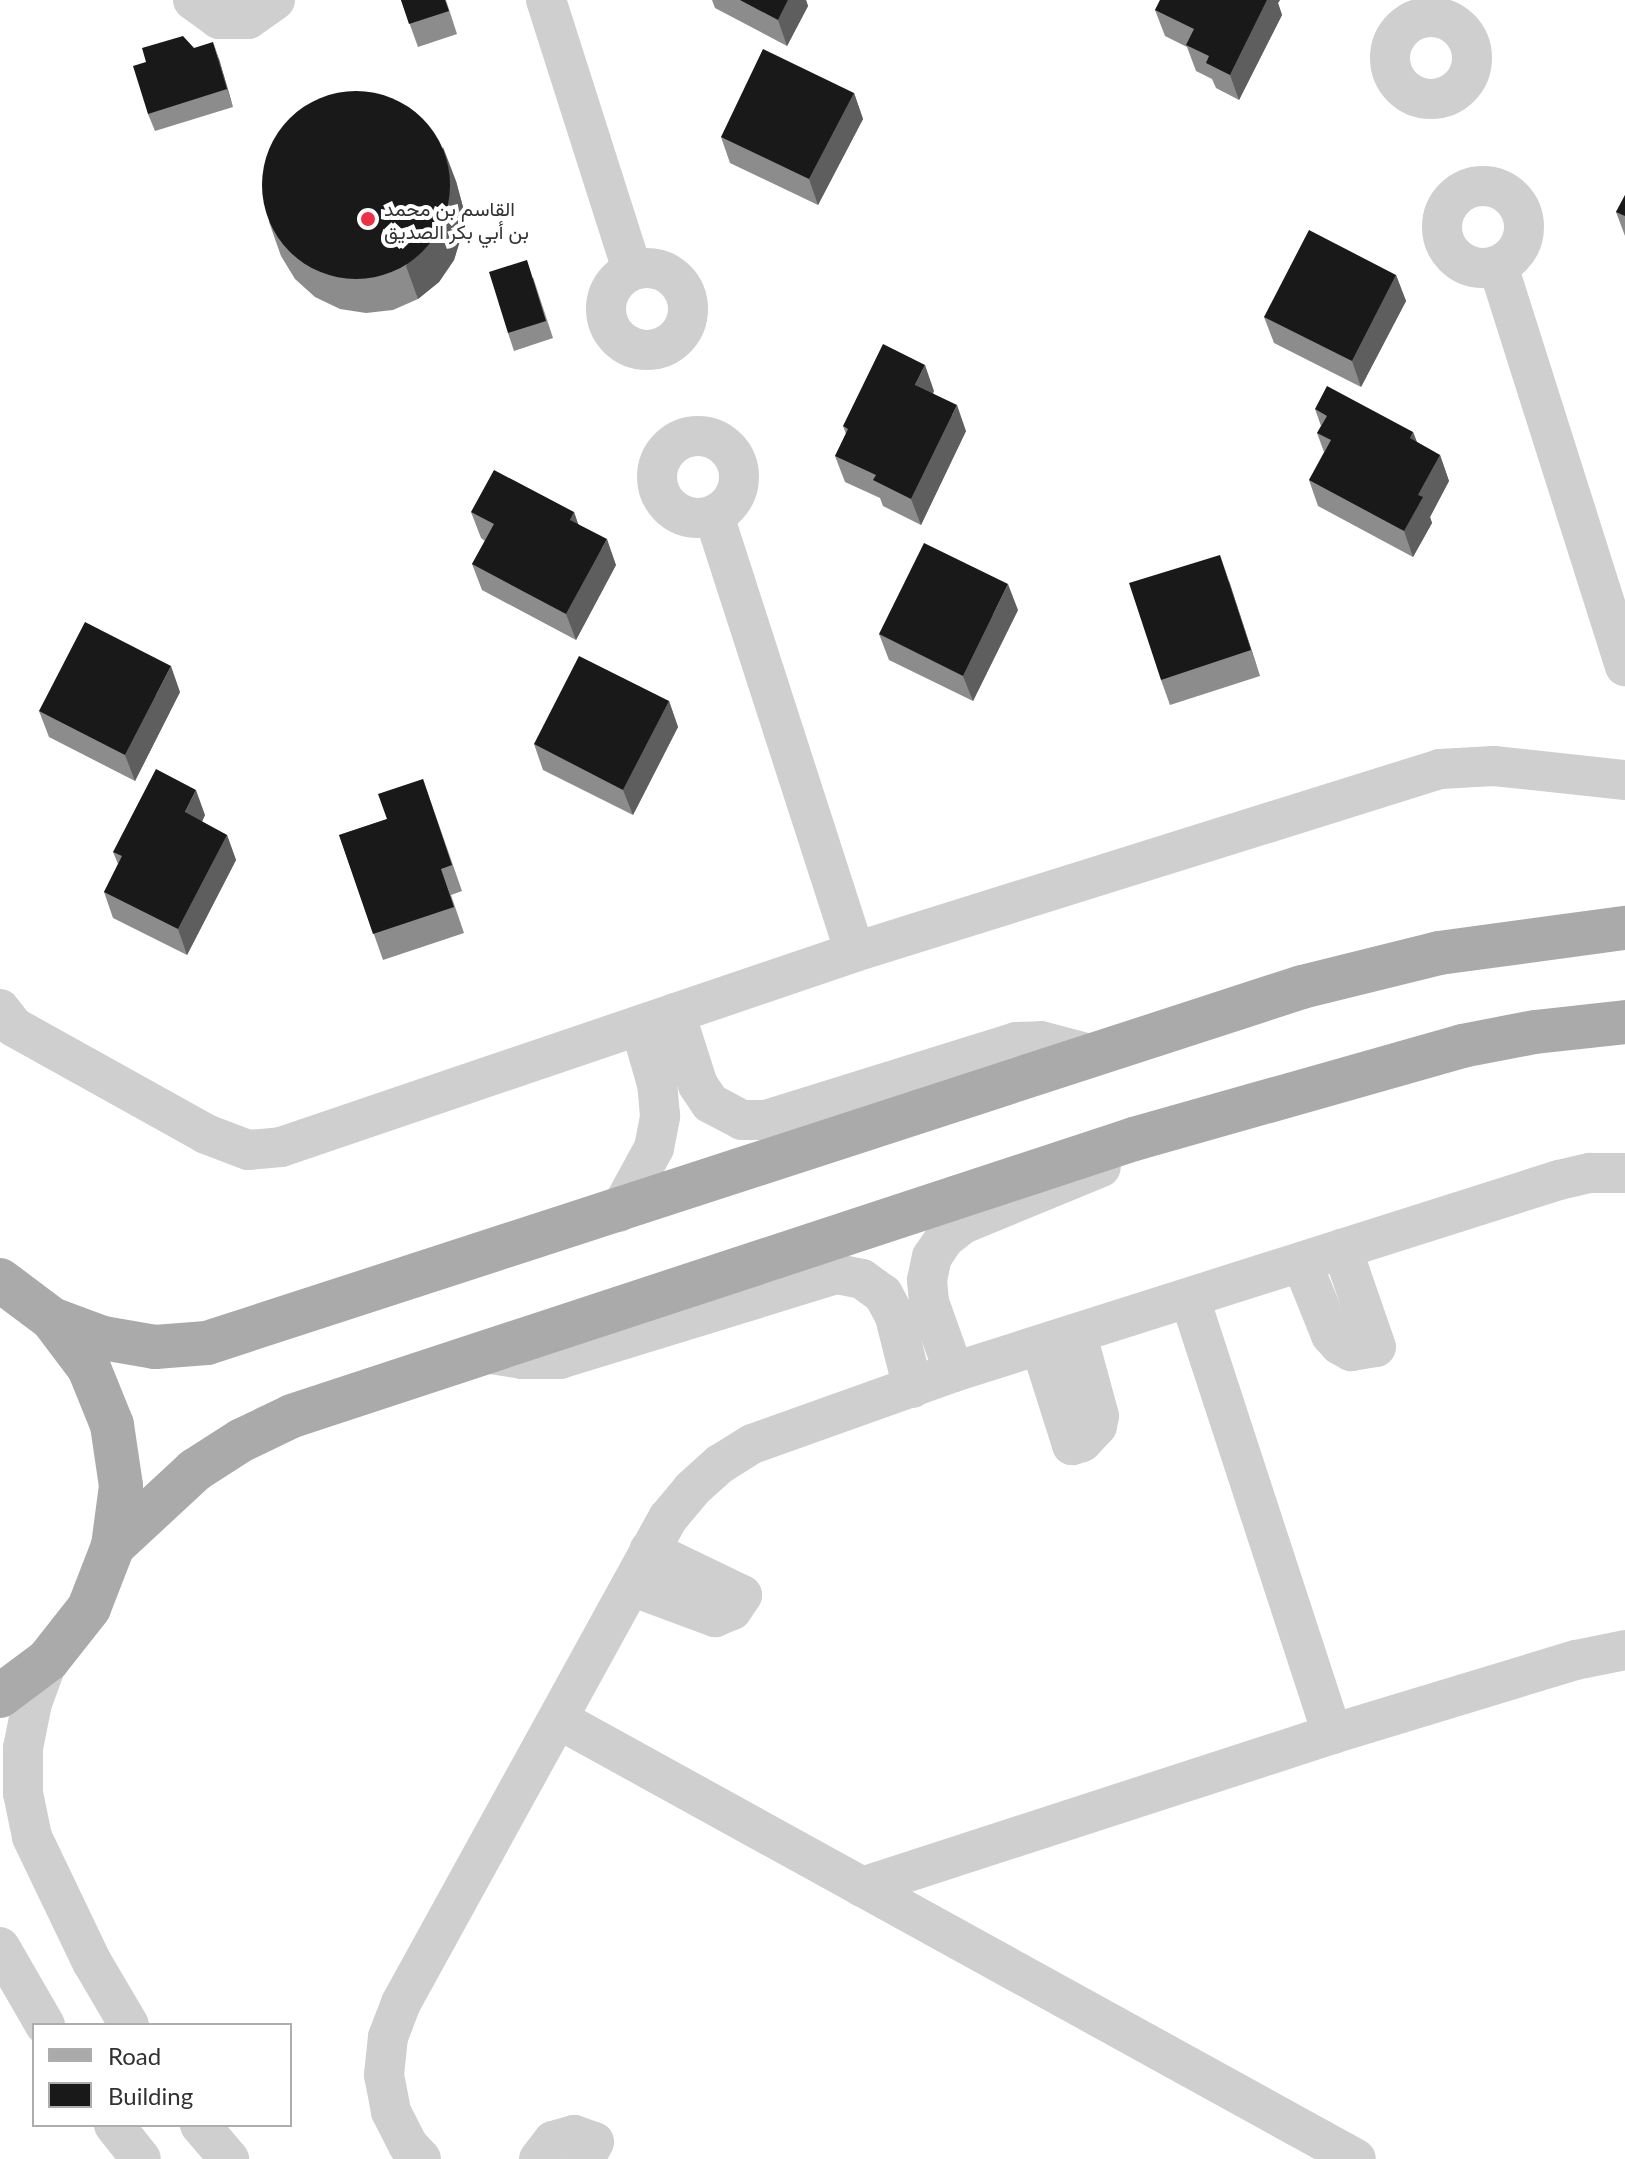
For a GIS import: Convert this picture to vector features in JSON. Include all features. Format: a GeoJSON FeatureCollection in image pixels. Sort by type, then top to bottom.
{"type":"FeatureCollection","features":[{"type":"Feature","properties":{"kind":"main road"},"geometry":{"type":"LineString","coordinates":[[52,1319],[103,1338],[155,1347],[207,1343],[1370,968],[1439,953],[1625,928]]}},
{"type":"Feature","properties":{"kind":"main road"},"geometry":{"type":"LineString","coordinates":[[113,1546],[195,1470],[242,1440],[292,1416],[1134,1139],[1462,1046],[1535,1032],[1625,1022]]}},
{"type":"Feature","properties":{"kind":"main road"},"geometry":{"type":"LineString","coordinates":[[0,1280],[52,1319],[89,1368],[112,1425],[121,1486],[113,1546],[89,1608],[48,1660],[0,1696]]}},
{"type":"Feature","properties":{"kind":"street"},"geometry":{"type":"LineString","coordinates":[[193,0],[219,19],[248,19],[275,0]]}},
{"type":"Feature","properties":{"kind":"street"},"geometry":{"type":"LineString","coordinates":[[546,0],[632,270]]}},
{"type":"Feature","properties":{"kind":"street"},"geometry":{"type":"LineString","coordinates":[[1498,266],[1625,666]]}},
{"type":"Feature","properties":{"kind":"street"},"geometry":{"type":"LineString","coordinates":[[714,516],[855,952]]}},
{"type":"Feature","properties":{"kind":"street"},"geometry":{"type":"LineString","coordinates":[[0,1009],[14,1027],[206,1134],[248,1150],[281,1147],[855,952],[1440,769],[1494,766],[1625,780]]}},
{"type":"Feature","properties":{"kind":"street"},"geometry":{"type":"LineString","coordinates":[[657,1019],[710,1103],[742,1120],[766,1120],[1016,1042],[1041,1041],[1094,1055]]}},
{"type":"Feature","properties":{"kind":"street"},"geometry":{"type":"LineString","coordinates":[[619,1212],[654,1148],[660,1116],[657,1019]]}},
{"type":"Feature","properties":{"kind":"street"},"geometry":{"type":"LineString","coordinates":[[954,1372],[929,1302],[927,1280],[932,1257],[945,1238],[963,1224],[1092,1173],[1115,1159],[1134,1139]]}},
{"type":"Feature","properties":{"kind":"street"},"geometry":{"type":"LineString","coordinates":[[421,2159],[408,2145],[391,2111],[384,2075],[388,2037],[401,2003],[649,1550],[668,1518],[692,1489],[720,1464],[752,1444],[954,1372],[1559,1180],[1590,1173],[1625,1173]]}},
{"type":"Feature","properties":{"kind":"street"},"geometry":{"type":"LineString","coordinates":[[1302,1263],[1331,1335],[1351,1351],[1376,1347],[1342,1249]]}},
{"type":"Feature","properties":{"kind":"street"},"geometry":{"type":"LineString","coordinates":[[485,1353],[522,1359],[560,1359],[837,1274],[862,1279],[883,1294],[895,1317],[913,1388]]}},
{"type":"Feature","properties":{"kind":"street"},"geometry":{"type":"LineString","coordinates":[[1190,1299],[1332,1734]]}},
{"type":"Feature","properties":{"kind":"street"},"geometry":{"type":"LineString","coordinates":[[631,1586],[715,1617],[724,1615],[742,1595],[649,1550]]}},
{"type":"Feature","properties":{"kind":"street"},"geometry":{"type":"LineString","coordinates":[[862,1887],[1332,1734],[1576,1660],[1625,1650]]}},
{"type":"Feature","properties":{"kind":"street"},"geometry":{"type":"LineString","coordinates":[[48,1660],[32,1703],[23,1748],[23,1793],[32,1837],[84,1948],[128,2023]]}},
{"type":"Feature","properties":{"kind":"street"},"geometry":{"type":"LineString","coordinates":[[558,1719],[1356,2159]]}},
{"type":"Feature","properties":{"kind":"street"},"geometry":{"type":"LineString","coordinates":[[0,1947],[44,2023]]}},
{"type":"Feature","properties":{"kind":"street"},"geometry":{"type":"LineString","coordinates":[[116,2127],[141,2159]]}},
{"type":"Feature","properties":{"kind":"street"},"geometry":{"type":"LineString","coordinates":[[202,2127],[229,2159]]}},
{"type":"Feature","properties":{"kind":"street"},"geometry":{"type":"LineString","coordinates":[[539,2159],[553,2141],[574,2135],[594,2142],[585,2159]]}},
{"type":"Feature","properties":{"kind":"building"},"geometry":{"type":"Polygon","coordinates":[[[401,0],[445,0],[449,11],[409,24],[401,0]]]}},
{"type":"Feature","properties":{"kind":"building"},"geometry":{"type":"Polygon","coordinates":[[[740,0],[788,0],[778,20],[740,0]]]}},
{"type":"Feature","properties":{"kind":"building"},"geometry":{"type":"Polygon","coordinates":[[[1160,0],[1267,0],[1230,75],[1206,63],[1209,56],[1186,45],[1194,29],[1155,10],[1160,0]]]}},
{"type":"Feature","properties":{"kind":"building"},"geometry":{"type":"Polygon","coordinates":[[[183,36],[194,48],[213,42],[227,89],[148,114],[133,66],[146,62],[142,48],[183,36]]]}},
{"type":"Feature","properties":{"kind":"building"},"geometry":{"type":"Polygon","coordinates":[[[763,49],[854,93],[809,179],[721,137],[763,49]]]}},
{"type":"Feature","properties":{"kind":"building","name":"القاسم بن محمد بن أبي بكر الصديق"},"geometry":{"type":"Polygon","coordinates":[[[356,91],[374,92],[392,98],[423,118],[443,149],[449,167],[449,203],[443,221],[423,252],[392,272],[374,278],[356,279],[338,278],[320,272],[289,252],[269,221],[263,203],[262,185],[263,167],[269,149],[289,118],[320,98],[338,92],[356,91]]]}},
{"type":"Feature","properties":{"kind":"building"},"geometry":{"type":"Polygon","coordinates":[[[1625,195],[1625,216],[1616,212],[1625,195]]]}},
{"type":"Feature","properties":{"kind":"building"},"geometry":{"type":"Polygon","coordinates":[[[1309,230],[1396,275],[1352,361],[1264,317],[1309,230]]]}},
{"type":"Feature","properties":{"kind":"building"},"geometry":{"type":"Polygon","coordinates":[[[527,260],[546,321],[508,333],[489,272],[527,260]]]}},
{"type":"Feature","properties":{"kind":"building"},"geometry":{"type":"Polygon","coordinates":[[[883,344],[925,365],[915,385],[957,405],[911,499],[873,480],[876,475],[835,456],[848,429],[843,426],[883,344]]]}},
{"type":"Feature","properties":{"kind":"building"},"geometry":{"type":"Polygon","coordinates":[[[1327,386],[1413,432],[1410,438],[1440,455],[1418,495],[1423,497],[1404,531],[1309,480],[1331,440],[1317,433],[1327,416],[1315,409],[1327,386]]]}},
{"type":"Feature","properties":{"kind":"building"},"geometry":{"type":"Polygon","coordinates":[[[494,470],[574,512],[570,520],[607,539],[566,614],[472,564],[494,524],[471,512],[494,470]]]}},
{"type":"Feature","properties":{"kind":"building"},"geometry":{"type":"Polygon","coordinates":[[[924,543],[1008,584],[963,676],[879,634],[924,543]]]}},
{"type":"Feature","properties":{"kind":"building"},"geometry":{"type":"Polygon","coordinates":[[[1220,555],[1251,650],[1161,680],[1129,583],[1220,555]]]}},
{"type":"Feature","properties":{"kind":"building"},"geometry":{"type":"Polygon","coordinates":[[[85,622],[171,666],[125,755],[39,711],[85,622]]]}},
{"type":"Feature","properties":{"kind":"building"},"geometry":{"type":"Polygon","coordinates":[[[579,656],[669,701],[623,790],[534,744],[579,656]]]}},
{"type":"Feature","properties":{"kind":"building"},"geometry":{"type":"Polygon","coordinates":[[[156,769],[196,790],[185,812],[227,835],[178,929],[104,892],[122,856],[113,852],[156,769]]]}},
{"type":"Feature","properties":{"kind":"building"},"geometry":{"type":"Polygon","coordinates":[[[423,779],[452,865],[441,869],[454,907],[373,934],[339,835],[387,819],[378,794],[423,779]]]}},
{"type":"Feature","properties":{"kind":"place","name":"القاسم بن محمد بن أبي بكر الصديق"},"geometry":{"type":"Point","coordinates":[368,219]}}]}
